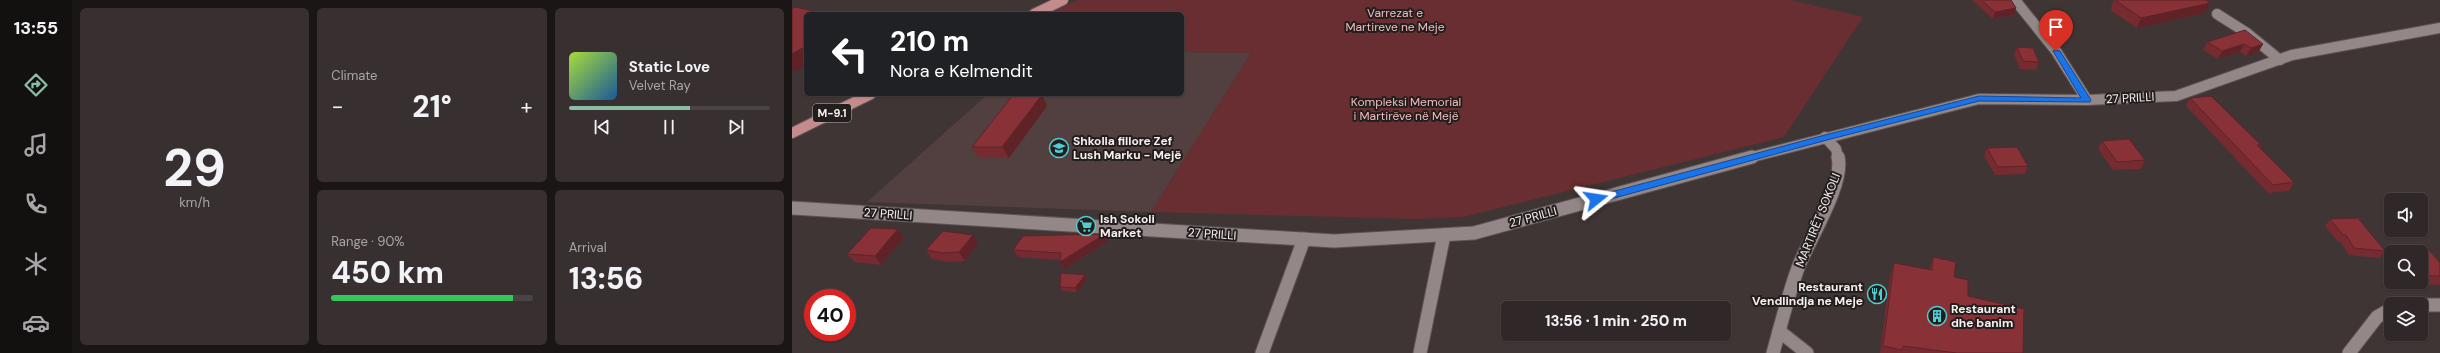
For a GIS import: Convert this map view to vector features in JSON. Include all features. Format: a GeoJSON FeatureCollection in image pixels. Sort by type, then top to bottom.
{"type":"FeatureCollection","features":[{"type":"Feature","properties":{"kind":"main road"},"geometry":{"type":"LineString","coordinates":[[1038,12],[1063,0]]}},
{"type":"Feature","properties":{"kind":"main road","name":"M-9.1"},"geometry":{"type":"LineString","coordinates":[[792,133],[867,96]]}},
{"type":"Feature","properties":{"kind":"street"},"geometry":{"type":"LineString","coordinates":[[1046,8],[1054,0]]}},
{"type":"Feature","properties":{"kind":"street"},"geometry":{"type":"LineString","coordinates":[[2015,0],[2056,51],[2087,100]]}},
{"type":"Feature","properties":{"kind":"street"},"geometry":{"type":"LineString","coordinates":[[2217,14],[2247,33],[2280,60]]}},
{"type":"Feature","properties":{"kind":"street","name":"27 PRILLI"},"geometry":{"type":"LineString","coordinates":[[792,208],[1304,239],[1372,241],[1474,233],[1825,137],[1979,99],[2087,100],[2176,96],[2292,55],[2440,28]]}},
{"type":"Feature","properties":{"kind":"street","name":"MARTIRËT SOKOLI"},"geometry":{"type":"LineString","coordinates":[[1773,353],[1798,268],[1832,193],[1840,164],[1836,149],[1825,137]]}},
{"type":"Feature","properties":{"kind":"street"},"geometry":{"type":"LineString","coordinates":[[1420,353],[1444,235]]}},
{"type":"Feature","properties":{"kind":"street"},"geometry":{"type":"LineString","coordinates":[[1262,353],[1304,239]]}},
{"type":"Feature","properties":{"kind":"street"},"geometry":{"type":"LineString","coordinates":[[2428,305],[2440,304]]}},
{"type":"Feature","properties":{"kind":"street"},"geometry":{"type":"LineString","coordinates":[[2349,353],[2377,317],[2384,313]]}},
{"type":"Feature","properties":{"kind":"street"},"geometry":{"type":"LineString","coordinates":[[1779,331],[1807,353]]}},
{"type":"Feature","properties":{"kind":"shaded area","name":"Shkolla fillore Zef Lush Marku - Mejë"},"geometry":{"type":"Polygon","coordinates":[[[1184,52],[1251,53],[1151,212],[867,202],[986,96],[1184,96],[1184,52]]]}},
{"type":"Feature","properties":{"kind":"green space","name":"Kompleksi Memorial i Martirëve në Mejë"},"geometry":{"type":"Polygon","coordinates":[[[1078,0],[1791,0],[1863,17],[1784,137],[1463,217],[1416,219],[1151,212],[1251,53],[1184,52],[1184,12],[1053,12],[1078,0]]]}},
{"type":"Feature","properties":{"kind":"building"},"geometry":{"type":"Polygon","coordinates":[[[1981,0],[2011,0],[2016,8],[1995,12],[1981,0]]]}},
{"type":"Feature","properties":{"kind":"building"},"geometry":{"type":"Polygon","coordinates":[[[2115,0],[2206,0],[2210,3],[2141,18],[2115,0]]]}},
{"type":"Feature","properties":{"kind":"building"},"geometry":{"type":"Polygon","coordinates":[[[795,7],[819,12],[804,12],[804,47],[792,54],[792,9],[795,7]]]}},
{"type":"Feature","properties":{"kind":"building"},"geometry":{"type":"Polygon","coordinates":[[[2245,30],[2263,44],[2251,48],[2244,44],[2222,51],[2207,42],[2245,30]]]}},
{"type":"Feature","properties":{"kind":"building"},"geometry":{"type":"Polygon","coordinates":[[[2017,47],[2033,48],[2039,62],[2023,61],[2017,47]]]}},
{"type":"Feature","properties":{"kind":"building"},"geometry":{"type":"Polygon","coordinates":[[[1012,96],[1041,96],[1002,147],[972,147],[1012,96]]]}},
{"type":"Feature","properties":{"kind":"building"},"geometry":{"type":"Polygon","coordinates":[[[2211,96],[2261,145],[2257,145],[2294,182],[2273,185],[2190,98],[2211,96]]]}},
{"type":"Feature","properties":{"kind":"building"},"geometry":{"type":"Polygon","coordinates":[[[2129,139],[2145,160],[2117,162],[2102,141],[2129,139]]]}},
{"type":"Feature","properties":{"kind":"building"},"geometry":{"type":"Polygon","coordinates":[[[2017,147],[2028,166],[1998,167],[1987,148],[2017,147]]]}},
{"type":"Feature","properties":{"kind":"building"},"geometry":{"type":"Polygon","coordinates":[[[2358,218],[2384,251],[2354,248],[2346,235],[2343,235],[2330,219],[2358,218]]]}},
{"type":"Feature","properties":{"kind":"building"},"geometry":{"type":"Polygon","coordinates":[[[871,228],[898,229],[875,256],[847,254],[871,228]]]}},
{"type":"Feature","properties":{"kind":"building"},"geometry":{"type":"Polygon","coordinates":[[[943,231],[973,235],[959,252],[943,253],[926,250],[943,231]]]}},
{"type":"Feature","properties":{"kind":"building"},"geometry":{"type":"Polygon","coordinates":[[[1105,234],[1060,262],[1061,253],[1013,250],[1023,236],[1105,234]]]}},
{"type":"Feature","properties":{"kind":"building"},"geometry":{"type":"Polygon","coordinates":[[[2428,250],[2440,263],[2440,276],[2428,276],[2428,250]]]}},
{"type":"Feature","properties":{"kind":"building","name":"Restaurant dhe banim"},"geometry":{"type":"Polygon","coordinates":[[[1933,257],[1956,262],[1954,277],[1968,280],[1968,296],[2024,309],[2023,353],[1957,353],[1903,346],[1902,350],[1883,346],[1894,263],[1932,270],[1933,257]]]}},
{"type":"Feature","properties":{"kind":"building"},"geometry":{"type":"Polygon","coordinates":[[[1061,273],[1085,275],[1075,288],[1060,287],[1061,273]]]}},
{"type":"Feature","properties":{"kind":"place","name":"Shkolla fillore Zef Lush Marku - Mejë"},"geometry":{"type":"Point","coordinates":[1059,148]}},
{"type":"Feature","properties":{"kind":"place","name":"Ish Sokoli Market"},"geometry":{"type":"Point","coordinates":[1086,226]}},
{"type":"Feature","properties":{"kind":"place","name":"Restaurant Vendlindja ne Meje"},"geometry":{"type":"Point","coordinates":[1877,294]}},
{"type":"Feature","properties":{"kind":"place","name":"Restaurant dhe banim"},"geometry":{"type":"Point","coordinates":[1937,316]}},
{"type":"Feature","properties":{"kind":"route"},"geometry":{"type":"LineString","coordinates":[[1596,199],[1825,137],[1979,99],[2087,100],[2056,51]]}},
{"type":"Feature","properties":{"kind":"park label","name":"Varrezat e Martireve ne Meje"},"geometry":{"type":"Point","coordinates":[1395,20]}}]}
